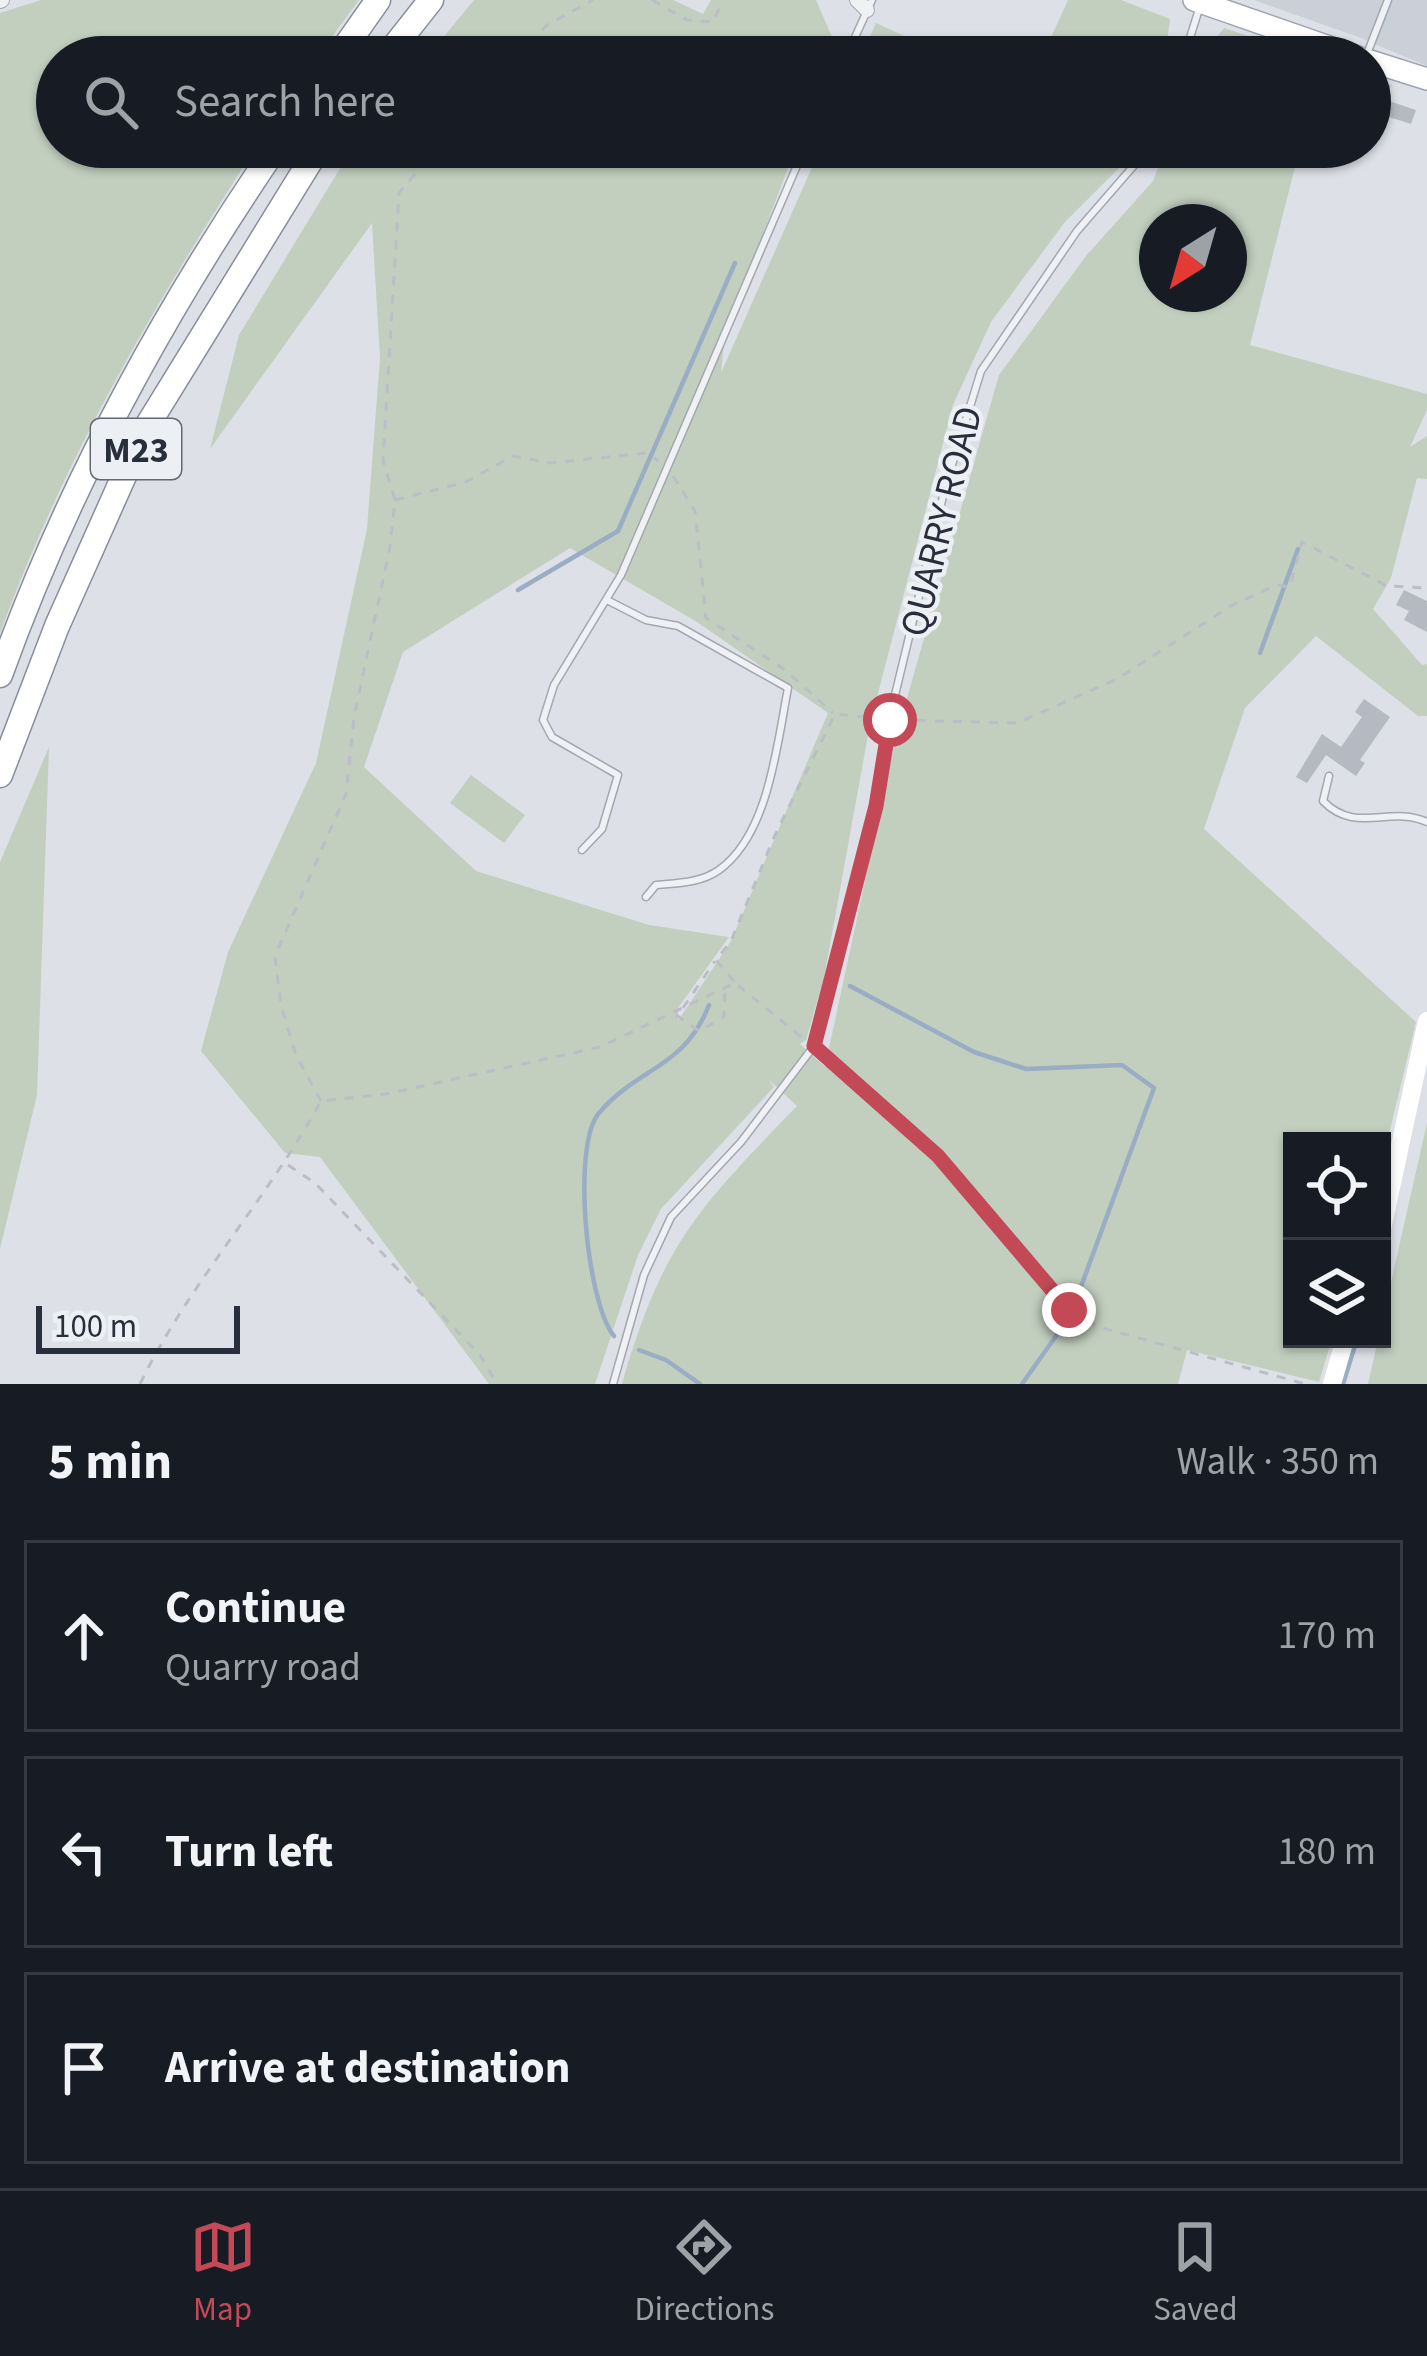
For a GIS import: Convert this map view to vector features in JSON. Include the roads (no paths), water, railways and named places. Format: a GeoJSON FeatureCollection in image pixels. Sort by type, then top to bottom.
{"type":"FeatureCollection","features":[{"type":"Feature","properties":{"kind":"highway"},"geometry":{"type":"LineString","coordinates":[[353,36],[378,0]]}},
{"type":"Feature","properties":{"kind":"highway"},"geometry":{"type":"LineString","coordinates":[[403,36],[431,0]]}},
{"type":"Feature","properties":{"kind":"highway","name":"M23"},"geometry":{"type":"LineString","coordinates":[[0,675],[104,434],[164,323],[264,168]]}},
{"type":"Feature","properties":{"kind":"highway","name":"M23"},"geometry":{"type":"LineString","coordinates":[[0,775],[57,626],[145,431],[306,168]]}},
{"type":"Feature","properties":{"kind":"main road"},"geometry":{"type":"LineString","coordinates":[[1197,1],[1300,36]]}},
{"type":"Feature","properties":{"kind":"main road"},"geometry":{"type":"LineString","coordinates":[[1391,67],[1427,79]]}},
{"type":"Feature","properties":{"kind":"street"},"geometry":{"type":"LineString","coordinates":[[1391,1187],[1427,1021]]}},
{"type":"Feature","properties":{"kind":"street"},"geometry":{"type":"LineString","coordinates":[[1332,1384],[1342,1348]]}},
{"type":"Feature","properties":{"kind":"lane"},"geometry":{"type":"LineString","coordinates":[[1374,36],[1388,0]]}},
{"type":"Feature","properties":{"kind":"lane"},"geometry":{"type":"LineString","coordinates":[[1189,36],[1197,1]]}},
{"type":"Feature","properties":{"kind":"lane"},"geometry":{"type":"LineString","coordinates":[[853,36],[865,3]]}},
{"type":"Feature","properties":{"kind":"lane"},"geometry":{"type":"LineString","coordinates":[[582,850],[602,829],[618,776],[551,737],[544,720],[554,685],[605,600],[669,467],[796,168]]}},
{"type":"Feature","properties":{"kind":"lane","name":"QUARRY ROAD"},"geometry":{"type":"LineString","coordinates":[[613,1384],[644,1275],[671,1217],[741,1142],[814,1046],[876,806],[890,720],[951,466],[981,371],[1077,232],[1132,168]]}},
{"type":"Feature","properties":{"kind":"lane"},"geometry":{"type":"LineString","coordinates":[[605,600],[646,620],[678,626],[788,688],[760,803],[743,845],[719,870],[694,881],[656,885],[646,897]]}},
{"type":"Feature","properties":{"kind":"lane"},"geometry":{"type":"LineString","coordinates":[[1329,776],[1323,801],[1341,817],[1357,821],[1411,817],[1427,822]]}},
{"type":"Feature","properties":{"kind":"waterway"},"geometry":{"type":"LineString","coordinates":[[518,590],[618,531],[735,263]]}},
{"type":"Feature","properties":{"kind":"waterway"},"geometry":{"type":"LineString","coordinates":[[1260,653],[1298,549]]}},
{"type":"Feature","properties":{"kind":"waterway"},"geometry":{"type":"LineString","coordinates":[[850,986],[974,1052],[1026,1069],[1122,1065],[1154,1088],[1075,1303]]}},
{"type":"Feature","properties":{"kind":"waterway"},"geometry":{"type":"LineString","coordinates":[[614,1336],[604,1319],[590,1260],[584,1190],[590,1131],[614,1098],[687,1042],[709,1005]]}},
{"type":"Feature","properties":{"kind":"waterway"},"geometry":{"type":"LineString","coordinates":[[1022,1384],[1068,1319]]}},
{"type":"Feature","properties":{"kind":"waterway"},"geometry":{"type":"LineString","coordinates":[[1343,1384],[1354,1348]]}},
{"type":"Feature","properties":{"kind":"waterway"},"geometry":{"type":"LineString","coordinates":[[639,1350],[666,1360],[700,1384]]}}]}
